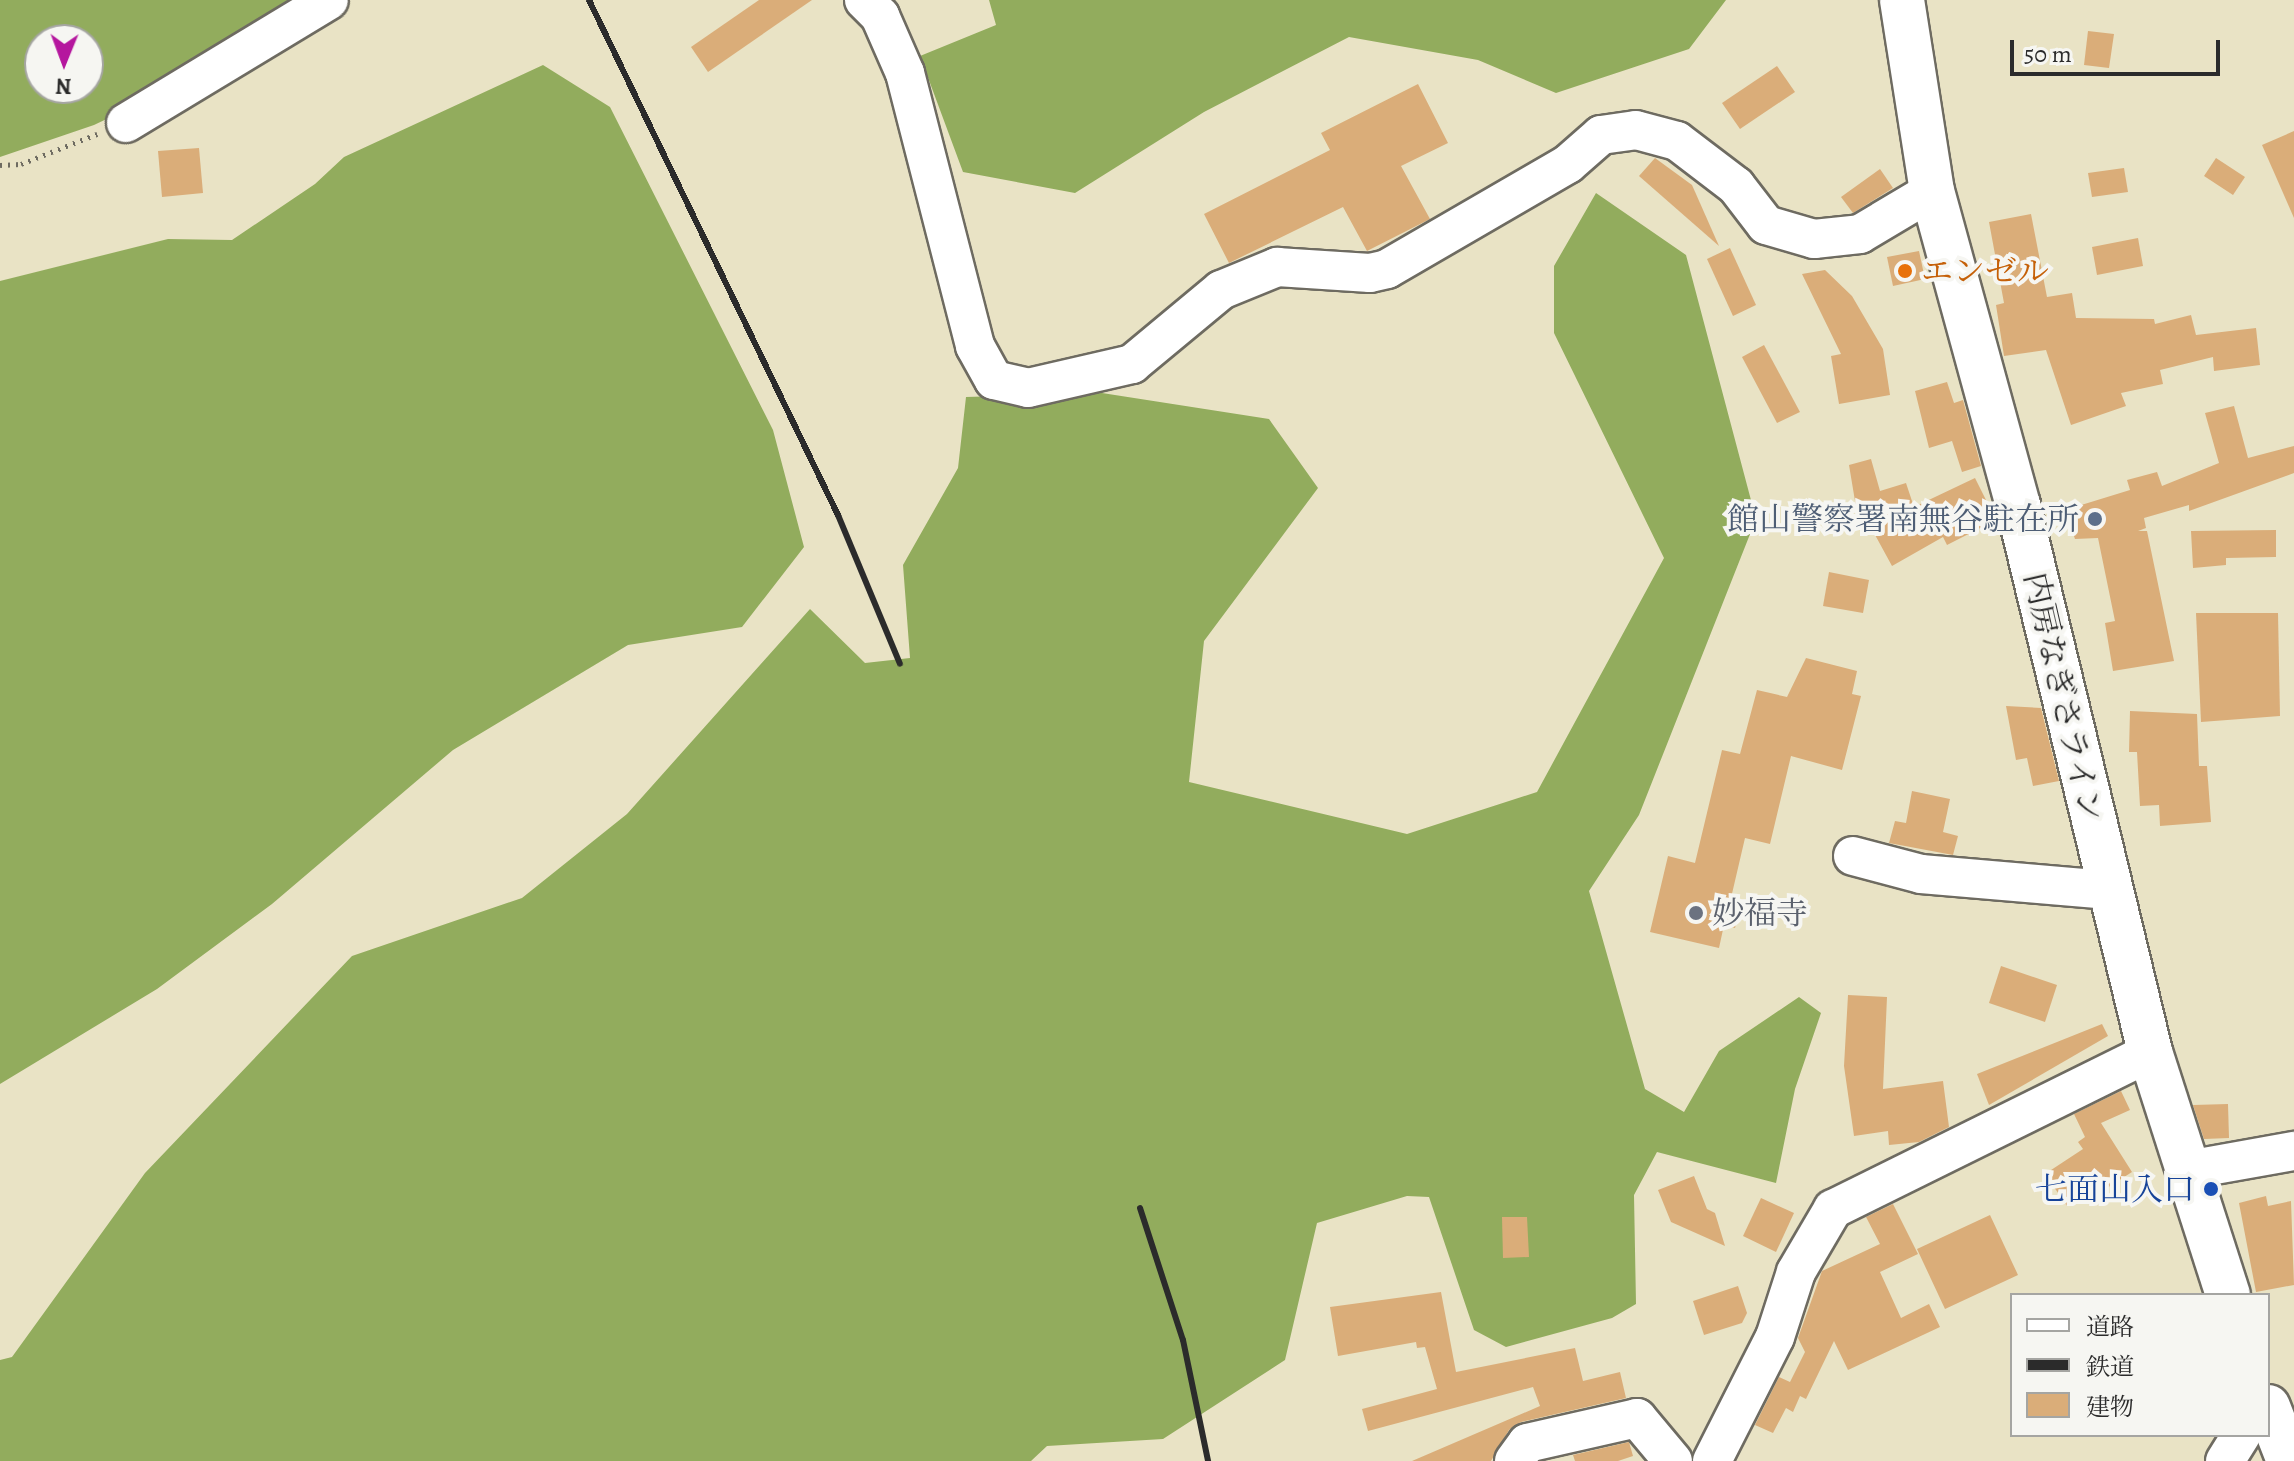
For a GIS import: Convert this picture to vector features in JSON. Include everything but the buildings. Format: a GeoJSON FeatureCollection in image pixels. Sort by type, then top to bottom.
{"type":"FeatureCollection","features":[{"type":"Feature","properties":{"kind":"highway","name":"内房なぎさライン"},"geometry":{"type":"LineString","coordinates":[[1902,0],[1932,191],[2018,505],[2150,1052],[2227,1293]]}},
{"type":"Feature","properties":{"kind":"street"},"geometry":{"type":"LineString","coordinates":[[126,123],[329,0]]}},
{"type":"Feature","properties":{"kind":"street"},"geometry":{"type":"LineString","coordinates":[[864,0],[880,16],[905,73],[975,346],[994,380],[1028,388],[1132,364],[1221,290],[1277,267],[1370,273],[1387,269],[1568,164],[1601,135],[1636,130],[1677,141],[1736,186],[1766,225],[1814,239],[1860,234],[1932,191]]}},
{"type":"Feature","properties":{"kind":"street"},"geometry":{"type":"LineString","coordinates":[[1853,856],[1921,874],[2109,890]]}},
{"type":"Feature","properties":{"kind":"street"},"geometry":{"type":"LineString","coordinates":[[1712,1461],[1775,1337],[1796,1272],[1833,1209],[2150,1052]]}},
{"type":"Feature","properties":{"kind":"street"},"geometry":{"type":"LineString","coordinates":[[2187,1170],[2294,1151]]}},
{"type":"Feature","properties":{"kind":"street"},"geometry":{"type":"LineString","coordinates":[[1514,1461],[1527,1443],[1637,1418],[1673,1461]]}},
{"type":"Feature","properties":{"kind":"street"},"geometry":{"type":"LineString","coordinates":[[2225,1461],[2268,1437]]}},
{"type":"Feature","properties":{"kind":"path"},"geometry":{"type":"LineString","coordinates":[[0,165],[21,164],[126,123]]}},
{"type":"Feature","properties":{"kind":"green space"},"geometry":{"type":"Polygon","coordinates":[[[0,0],[324,0],[178,85],[94,125],[0,157],[0,0]]]}},
{"type":"Feature","properties":{"kind":"green space"},"geometry":{"type":"Polygon","coordinates":[[[989,0],[1726,0],[1689,49],[1556,93],[1478,60],[1349,37],[1204,112],[1075,193],[963,172],[920,56],[996,25],[989,0]]]}},
{"type":"Feature","properties":{"kind":"green space"},"geometry":{"type":"Polygon","coordinates":[[[543,65],[610,107],[773,430],[804,547],[742,627],[628,645],[453,750],[272,904],[157,989],[0,1084],[0,281],[168,239],[232,240],[315,184],[344,157],[543,65]]]}},
{"type":"Feature","properties":{"kind":"green space"},"geometry":{"type":"Polygon","coordinates":[[[1596,193],[1686,255],[1756,519],[1639,815],[1589,891],[1645,1089],[1684,1112],[1719,1051],[1799,997],[1821,1013],[1795,1089],[1776,1183],[1657,1152],[1634,1195],[1636,1304],[1612,1318],[1506,1347],[1474,1330],[1429,1197],[1407,1196],[1317,1223],[1285,1360],[1163,1439],[1047,1446],[1031,1461],[0,1461],[0,1360],[12,1357],[145,1173],[352,956],[522,898],[627,814],[810,609],[865,663],[910,658],[903,565],[958,468],[966,397],[1102,393],[1269,419],[1318,488],[1204,641],[1189,782],[1407,834],[1537,792],[1664,558],[1554,333],[1554,266],[1596,193]]]}},
{"type":"Feature","properties":{"kind":"railway"},"geometry":{"type":"LineString","coordinates":[[589,0],[838,515],[900,664]]}},
{"type":"Feature","properties":{"kind":"railway"},"geometry":{"type":"LineString","coordinates":[[1140,1208],[1183,1340],[1208,1461]]}},
{"type":"Feature","properties":{"kind":"place","name":"エンゼル"},"geometry":{"type":"Point","coordinates":[1905,271]}},
{"type":"Feature","properties":{"kind":"place","name":"館山警察署南無谷駐在所"},"geometry":{"type":"Point","coordinates":[2095,519]}},
{"type":"Feature","properties":{"kind":"place","name":"妙福寺"},"geometry":{"type":"Point","coordinates":[1696,913]}},
{"type":"Feature","properties":{"kind":"place","name":"七面山入口"},"geometry":{"type":"Point","coordinates":[2211,1189]}}]}
